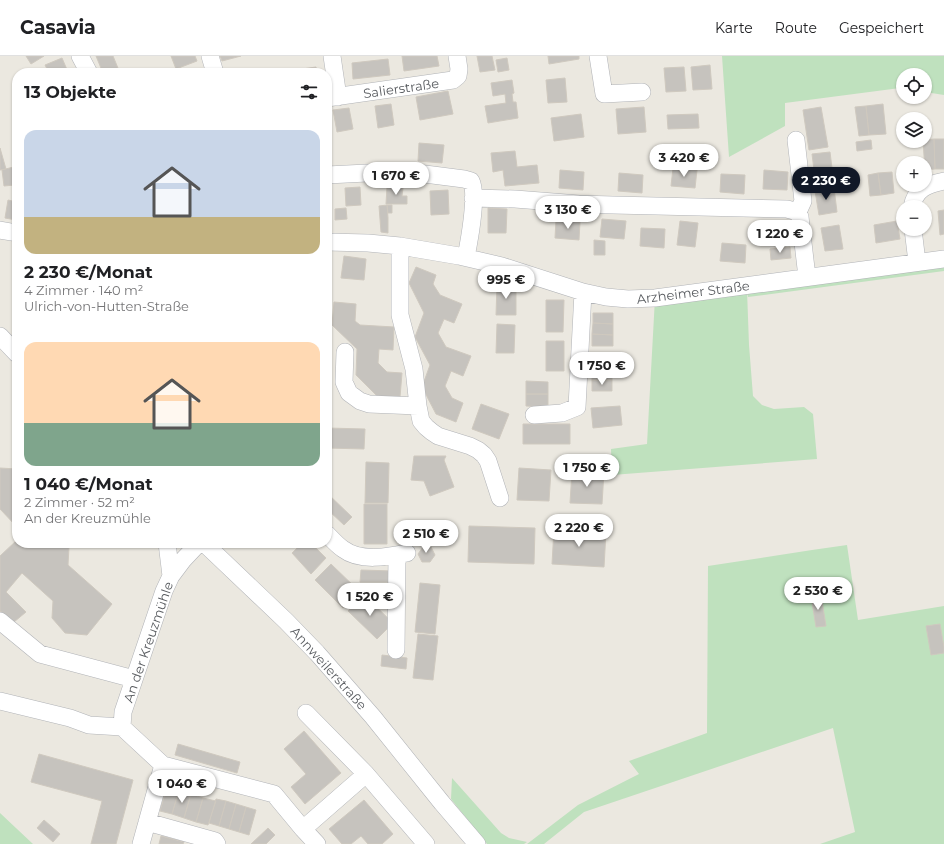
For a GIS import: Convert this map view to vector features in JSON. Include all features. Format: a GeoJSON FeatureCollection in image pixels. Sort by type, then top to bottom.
{"type":"FeatureCollection","features":[{"type":"Feature","properties":{"kind":"street"},"geometry":{"type":"LineString","coordinates":[[80,56],[86,68]]}},
{"type":"Feature","properties":{"kind":"street"},"geometry":{"type":"LineString","coordinates":[[210,56],[214,68]]}},
{"type":"Feature","properties":{"kind":"street"},"geometry":{"type":"LineString","coordinates":[[332,56],[333,98]]}},
{"type":"Feature","properties":{"kind":"street"},"geometry":{"type":"LineString","coordinates":[[598,56],[604,94],[642,92]]}},
{"type":"Feature","properties":{"kind":"street","name":"Salierstraße"},"geometry":{"type":"LineString","coordinates":[[333,98],[453,80],[458,76],[458,59]]}},
{"type":"Feature","properties":{"kind":"street"},"geometry":{"type":"LineString","coordinates":[[796,140],[803,201],[798,212],[806,277]]}},
{"type":"Feature","properties":{"kind":"street"},"geometry":{"type":"LineString","coordinates":[[332,175],[418,173],[464,178],[472,182],[474,198],[466,258]]}},
{"type":"Feature","properties":{"kind":"street"},"geometry":{"type":"LineString","coordinates":[[915,200],[920,191],[927,186],[944,181]]}},
{"type":"Feature","properties":{"kind":"street"},"geometry":{"type":"LineString","coordinates":[[474,198],[606,205],[787,209],[798,212]]}},
{"type":"Feature","properties":{"kind":"street"},"geometry":{"type":"LineString","coordinates":[[0,230],[12,232]]}},
{"type":"Feature","properties":{"kind":"street"},"geometry":{"type":"LineString","coordinates":[[914,236],[917,262]]}},
{"type":"Feature","properties":{"kind":"street","name":"Arzheimer Straße"},"geometry":{"type":"LineString","coordinates":[[332,242],[400,246],[466,258],[524,272],[583,292],[606,297],[628,299],[662,297],[944,259]]}},
{"type":"Feature","properties":{"kind":"street"},"geometry":{"type":"LineString","coordinates":[[400,246],[400,316],[414,369],[421,421],[426,428],[438,436],[470,446],[484,455],[488,461],[500,498]]}},
{"type":"Feature","properties":{"kind":"street"},"geometry":{"type":"LineString","coordinates":[[534,415],[562,412],[578,407],[583,292]]}},
{"type":"Feature","properties":{"kind":"street"},"geometry":{"type":"LineString","coordinates":[[0,336],[12,349]]}},
{"type":"Feature","properties":{"kind":"street"},"geometry":{"type":"LineString","coordinates":[[345,352],[344,382],[349,393],[360,401],[369,404],[418,406]]}},
{"type":"Feature","properties":{"kind":"street"},"geometry":{"type":"LineString","coordinates":[[332,539],[343,549],[358,556],[368,558],[403,554],[396,650]]}},
{"type":"Feature","properties":{"kind":"street"},"geometry":{"type":"LineString","coordinates":[[168,548],[171,576]]}},
{"type":"Feature","properties":{"kind":"street","name":"An der Kreuzmühle"},"geometry":{"type":"LineString","coordinates":[[122,726],[123,712],[164,591],[171,576],[194,548]]}},
{"type":"Feature","properties":{"kind":"street","name":"Annweilerstraße"},"geometry":{"type":"LineString","coordinates":[[209,548],[286,621],[317,653],[374,717],[442,803],[477,844]]}},
{"type":"Feature","properties":{"kind":"street"},"geometry":{"type":"LineString","coordinates":[[0,622],[40,654],[134,679]]}},
{"type":"Feature","properties":{"kind":"street"},"geometry":{"type":"LineString","coordinates":[[0,701],[70,718],[89,725],[122,726],[163,765],[274,794],[317,844]]}},
{"type":"Feature","properties":{"kind":"street"},"geometry":{"type":"LineString","coordinates":[[306,713],[366,774],[423,843]]}},
{"type":"Feature","properties":{"kind":"street"},"geometry":{"type":"LineString","coordinates":[[141,844],[163,765]]}},
{"type":"Feature","properties":{"kind":"street"},"geometry":{"type":"LineString","coordinates":[[303,829],[366,774]]}},
{"type":"Feature","properties":{"kind":"street"},"geometry":{"type":"LineString","coordinates":[[147,822],[214,841],[217,844]]}},
{"type":"Feature","properties":{"kind":"green space"},"geometry":{"type":"Polygon","coordinates":[[[722,56],[944,56],[944,95],[932,93],[932,68],[896,68],[896,89],[785,103],[785,126],[729,157],[722,56]]]}},
{"type":"Feature","properties":{"kind":"green space"},"geometry":{"type":"Polygon","coordinates":[[[944,259],[944,271],[748,297],[747,290],[753,396],[762,405],[774,409],[804,407],[813,414],[817,459],[612,475],[611,449],[647,444],[655,298],[944,259]]]}},
{"type":"Feature","properties":{"kind":"green space"},"geometry":{"type":"Polygon","coordinates":[[[847,545],[858,620],[944,606],[944,844],[820,844],[855,832],[833,728],[584,812],[544,844],[527,844],[578,805],[639,774],[629,761],[707,733],[708,566],[847,545]]]}},
{"type":"Feature","properties":{"kind":"green space"},"geometry":{"type":"Polygon","coordinates":[[[452,778],[501,833],[509,838],[527,842],[524,844],[487,844],[451,799],[452,778]]]}},
{"type":"Feature","properties":{"kind":"green space"},"geometry":{"type":"Polygon","coordinates":[[[0,813],[33,844],[0,844],[0,813]]]}},
{"type":"Feature","properties":{"kind":"building"},"geometry":{"type":"Polygon","coordinates":[[[26,56],[44,56],[31,64],[26,56]]]}},
{"type":"Feature","properties":{"kind":"building"},"geometry":{"type":"Polygon","coordinates":[[[96,56],[113,56],[118,68],[101,68],[96,56]]]}},
{"type":"Feature","properties":{"kind":"building"},"geometry":{"type":"Polygon","coordinates":[[[171,56],[195,56],[197,61],[176,68],[171,56]]]}},
{"type":"Feature","properties":{"kind":"building"},"geometry":{"type":"Polygon","coordinates":[[[220,56],[241,56],[222,61],[220,56]]]}},
{"type":"Feature","properties":{"kind":"building"},"geometry":{"type":"Polygon","coordinates":[[[402,56],[437,56],[439,66],[404,71],[402,56]]]}},
{"type":"Feature","properties":{"kind":"building"},"geometry":{"type":"Polygon","coordinates":[[[477,56],[492,56],[495,70],[480,72],[477,56]]]}},
{"type":"Feature","properties":{"kind":"building"},"geometry":{"type":"Polygon","coordinates":[[[548,56],[579,56],[579,59],[549,64],[548,56]]]}},
{"type":"Feature","properties":{"kind":"building"},"geometry":{"type":"Polygon","coordinates":[[[62,58],[66,68],[46,68],[45,65],[62,58]]]}},
{"type":"Feature","properties":{"kind":"building"},"geometry":{"type":"Polygon","coordinates":[[[507,58],[509,70],[498,72],[496,60],[507,58]]]}},
{"type":"Feature","properties":{"kind":"building"},"geometry":{"type":"Polygon","coordinates":[[[388,59],[390,75],[353,79],[352,63],[388,59]]]}},
{"type":"Feature","properties":{"kind":"building"},"geometry":{"type":"Polygon","coordinates":[[[710,65],[712,89],[693,90],[691,67],[710,65]]]}},
{"type":"Feature","properties":{"kind":"building"},"geometry":{"type":"Polygon","coordinates":[[[684,67],[686,91],[666,92],[664,68],[684,67]]]}},
{"type":"Feature","properties":{"kind":"building"},"geometry":{"type":"Polygon","coordinates":[[[565,78],[567,102],[548,103],[546,80],[565,78]]]}},
{"type":"Feature","properties":{"kind":"building"},"geometry":{"type":"Polygon","coordinates":[[[512,80],[514,93],[512,94],[513,102],[516,102],[518,118],[488,123],[485,106],[506,103],[505,94],[493,96],[491,83],[512,80]]]}},
{"type":"Feature","properties":{"kind":"building"},"geometry":{"type":"Polygon","coordinates":[[[448,91],[453,114],[420,120],[416,97],[448,91]]]}},
{"type":"Feature","properties":{"kind":"building"},"geometry":{"type":"Polygon","coordinates":[[[391,104],[394,125],[378,128],[375,106],[391,104]]]}},
{"type":"Feature","properties":{"kind":"building"},"geometry":{"type":"Polygon","coordinates":[[[883,104],[886,134],[869,135],[866,106],[883,104]]]}},
{"type":"Feature","properties":{"kind":"building"},"geometry":{"type":"Polygon","coordinates":[[[866,106],[869,135],[859,136],[855,107],[866,106]]]}},
{"type":"Feature","properties":{"kind":"building"},"geometry":{"type":"Polygon","coordinates":[[[644,107],[646,132],[618,134],[616,109],[644,107]]]}},
{"type":"Feature","properties":{"kind":"building"},"geometry":{"type":"Polygon","coordinates":[[[821,107],[828,147],[809,150],[803,110],[821,107]]]}},
{"type":"Feature","properties":{"kind":"building"},"geometry":{"type":"Polygon","coordinates":[[[349,108],[353,129],[337,132],[333,110],[349,108]]]}},
{"type":"Feature","properties":{"kind":"building"},"geometry":{"type":"Polygon","coordinates":[[[581,114],[584,137],[554,141],[551,118],[581,114]]]}},
{"type":"Feature","properties":{"kind":"building"},"geometry":{"type":"Polygon","coordinates":[[[698,114],[699,128],[668,129],[667,115],[698,114]]]}},
{"type":"Feature","properties":{"kind":"building"},"geometry":{"type":"Polygon","coordinates":[[[932,139],[934,139],[935,169],[932,169],[932,156],[924,156],[923,148],[932,148],[932,139]]]}},
{"type":"Feature","properties":{"kind":"building"},"geometry":{"type":"Polygon","coordinates":[[[934,139],[944,139],[944,169],[935,169],[934,139]]]}},
{"type":"Feature","properties":{"kind":"building"},"geometry":{"type":"Polygon","coordinates":[[[871,140],[872,149],[857,151],[856,142],[871,140]]]}},
{"type":"Feature","properties":{"kind":"building"},"geometry":{"type":"Polygon","coordinates":[[[419,143],[444,145],[442,163],[418,161],[419,143]]]}},
{"type":"Feature","properties":{"kind":"building"},"geometry":{"type":"Polygon","coordinates":[[[0,148],[6,169],[0,170],[0,148]]]}},
{"type":"Feature","properties":{"kind":"building"},"geometry":{"type":"Polygon","coordinates":[[[515,151],[517,167],[537,165],[539,183],[505,186],[503,170],[493,172],[491,153],[515,151]]]}},
{"type":"Feature","properties":{"kind":"building"},"geometry":{"type":"Polygon","coordinates":[[[830,152],[833,176],[815,178],[812,154],[830,152]]]}},
{"type":"Feature","properties":{"kind":"building"},"geometry":{"type":"Polygon","coordinates":[[[12,167],[12,185],[4,186],[2,170],[12,167]]]}},
{"type":"Feature","properties":{"kind":"building"},"geometry":{"type":"Polygon","coordinates":[[[673,168],[697,170],[695,188],[671,186],[673,168]]]}},
{"type":"Feature","properties":{"kind":"building"},"geometry":{"type":"Polygon","coordinates":[[[560,170],[584,172],[583,190],[559,188],[560,170]]]}},
{"type":"Feature","properties":{"kind":"building"},"geometry":{"type":"Polygon","coordinates":[[[764,170],[788,172],[787,190],[763,189],[764,170]]]}},
{"type":"Feature","properties":{"kind":"building"},"geometry":{"type":"Polygon","coordinates":[[[892,172],[894,193],[881,195],[878,173],[892,172]]]}},
{"type":"Feature","properties":{"kind":"building"},"geometry":{"type":"Polygon","coordinates":[[[619,173],[643,175],[642,193],[618,191],[619,173]]]}},
{"type":"Feature","properties":{"kind":"building"},"geometry":{"type":"Polygon","coordinates":[[[878,173],[881,195],[870,196],[868,175],[878,173]]]}},
{"type":"Feature","properties":{"kind":"building"},"geometry":{"type":"Polygon","coordinates":[[[721,174],[745,175],[744,194],[720,192],[721,174]]]}},
{"type":"Feature","properties":{"kind":"building"},"geometry":{"type":"Polygon","coordinates":[[[360,187],[361,205],[346,206],[345,188],[360,187]]]}},
{"type":"Feature","properties":{"kind":"building"},"geometry":{"type":"Polygon","coordinates":[[[387,187],[403,188],[402,196],[407,196],[407,204],[386,204],[387,187]]]}},
{"type":"Feature","properties":{"kind":"building"},"geometry":{"type":"Polygon","coordinates":[[[834,188],[837,212],[819,215],[815,191],[834,188]]]}},
{"type":"Feature","properties":{"kind":"building"},"geometry":{"type":"Polygon","coordinates":[[[448,190],[449,214],[431,215],[430,191],[448,190]]]}},
{"type":"Feature","properties":{"kind":"building"},"geometry":{"type":"Polygon","coordinates":[[[8,200],[12,201],[12,219],[5,218],[8,200]]]}},
{"type":"Feature","properties":{"kind":"building"},"geometry":{"type":"Polygon","coordinates":[[[387,205],[388,233],[381,232],[379,206],[387,205]]]}},
{"type":"Feature","properties":{"kind":"building"},"geometry":{"type":"Polygon","coordinates":[[[387,205],[392,205],[392,213],[388,213],[387,205]]]}},
{"type":"Feature","properties":{"kind":"building"},"geometry":{"type":"Polygon","coordinates":[[[346,208],[347,219],[335,220],[335,209],[346,208]]]}},
{"type":"Feature","properties":{"kind":"building"},"geometry":{"type":"Polygon","coordinates":[[[488,208],[507,209],[506,233],[488,233],[488,208]]]}},
{"type":"Feature","properties":{"kind":"building"},"geometry":{"type":"Polygon","coordinates":[[[944,210],[944,234],[940,235],[938,211],[944,210]]]}},
{"type":"Feature","properties":{"kind":"building"},"geometry":{"type":"Polygon","coordinates":[[[602,219],[626,221],[624,239],[600,237],[602,219]]]}},
{"type":"Feature","properties":{"kind":"building"},"geometry":{"type":"Polygon","coordinates":[[[556,220],[580,222],[579,240],[555,238],[556,220]]]}},
{"type":"Feature","properties":{"kind":"building"},"geometry":{"type":"Polygon","coordinates":[[[680,221],[698,223],[695,247],[677,245],[680,221]]]}},
{"type":"Feature","properties":{"kind":"building"},"geometry":{"type":"Polygon","coordinates":[[[786,221],[788,234],[767,237],[765,224],[786,221]]]}},
{"type":"Feature","properties":{"kind":"building"},"geometry":{"type":"Polygon","coordinates":[[[896,221],[896,236],[900,236],[900,239],[876,243],[874,225],[896,221]]]}},
{"type":"Feature","properties":{"kind":"building"},"geometry":{"type":"Polygon","coordinates":[[[839,225],[843,249],[825,251],[821,228],[839,225]]]}},
{"type":"Feature","properties":{"kind":"building"},"geometry":{"type":"Polygon","coordinates":[[[641,228],[665,229],[664,248],[640,246],[641,228]]]}},
{"type":"Feature","properties":{"kind":"building"},"geometry":{"type":"Polygon","coordinates":[[[594,240],[605,241],[605,255],[594,255],[594,240]]]}},
{"type":"Feature","properties":{"kind":"building"},"geometry":{"type":"Polygon","coordinates":[[[722,243],[746,245],[745,263],[720,261],[722,243]]]}},
{"type":"Feature","properties":{"kind":"building"},"geometry":{"type":"Polygon","coordinates":[[[790,247],[791,258],[771,260],[770,249],[790,247]]]}},
{"type":"Feature","properties":{"kind":"building"},"geometry":{"type":"Polygon","coordinates":[[[344,256],[366,259],[364,280],[341,278],[344,256]]]}},
{"type":"Feature","properties":{"kind":"building"},"geometry":{"type":"Polygon","coordinates":[[[416,267],[436,275],[433,284],[440,295],[462,304],[454,323],[444,319],[438,333],[446,347],[471,356],[463,376],[451,371],[445,386],[452,398],[463,403],[456,422],[436,414],[422,387],[430,365],[415,337],[424,313],[409,283],[416,267]]]}},
{"type":"Feature","properties":{"kind":"building"},"geometry":{"type":"Polygon","coordinates":[[[497,285],[516,286],[516,315],[496,315],[497,285]]]}},
{"type":"Feature","properties":{"kind":"building"},"geometry":{"type":"Polygon","coordinates":[[[546,300],[564,300],[563,332],[546,332],[546,300]]]}},
{"type":"Feature","properties":{"kind":"building"},"geometry":{"type":"Polygon","coordinates":[[[334,302],[356,304],[355,321],[360,325],[394,327],[393,350],[379,349],[378,363],[387,372],[402,373],[400,397],[377,396],[356,375],[357,349],[332,325],[334,302]]]}},
{"type":"Feature","properties":{"kind":"building"},"geometry":{"type":"Polygon","coordinates":[[[593,313],[613,313],[613,324],[593,323],[593,313]]]}},
{"type":"Feature","properties":{"kind":"building"},"geometry":{"type":"Polygon","coordinates":[[[593,323],[613,324],[613,335],[592,334],[593,323]]]}},
{"type":"Feature","properties":{"kind":"building"},"geometry":{"type":"Polygon","coordinates":[[[497,324],[515,325],[514,353],[496,353],[497,324]]]}},
{"type":"Feature","properties":{"kind":"building"},"geometry":{"type":"Polygon","coordinates":[[[592,334],[613,335],[613,346],[592,346],[592,334]]]}},
{"type":"Feature","properties":{"kind":"building"},"geometry":{"type":"Polygon","coordinates":[[[546,341],[564,341],[564,371],[546,371],[546,341]]]}},
{"type":"Feature","properties":{"kind":"building"},"geometry":{"type":"Polygon","coordinates":[[[592,357],[612,357],[612,368],[592,368],[592,357]]]}},
{"type":"Feature","properties":{"kind":"building"},"geometry":{"type":"Polygon","coordinates":[[[592,368],[612,368],[612,380],[592,380],[592,368]]]}},
{"type":"Feature","properties":{"kind":"building"},"geometry":{"type":"Polygon","coordinates":[[[592,380],[612,380],[612,391],[592,391],[592,380]]]}},
{"type":"Feature","properties":{"kind":"building"},"geometry":{"type":"Polygon","coordinates":[[[526,381],[548,382],[548,394],[526,394],[526,381]]]}},
{"type":"Feature","properties":{"kind":"building"},"geometry":{"type":"Polygon","coordinates":[[[526,394],[548,394],[548,407],[526,406],[526,394]]]}},
{"type":"Feature","properties":{"kind":"building"},"geometry":{"type":"Polygon","coordinates":[[[481,404],[509,414],[499,439],[472,429],[481,404]]]}},
{"type":"Feature","properties":{"kind":"building"},"geometry":{"type":"Polygon","coordinates":[[[620,406],[622,425],[593,428],[591,408],[620,406]]]}},
{"type":"Feature","properties":{"kind":"building"},"geometry":{"type":"Polygon","coordinates":[[[523,424],[570,424],[570,444],[523,444],[523,424]]]}},
{"type":"Feature","properties":{"kind":"building"},"geometry":{"type":"Polygon","coordinates":[[[332,428],[365,429],[364,449],[332,448],[332,428]]]}},
{"type":"Feature","properties":{"kind":"building"},"geometry":{"type":"Polygon","coordinates":[[[414,456],[446,456],[444,460],[454,487],[430,496],[424,481],[411,480],[414,456]]]}},
{"type":"Feature","properties":{"kind":"building"},"geometry":{"type":"Polygon","coordinates":[[[366,462],[389,463],[388,503],[365,503],[366,462]]]}},
{"type":"Feature","properties":{"kind":"building"},"geometry":{"type":"Polygon","coordinates":[[[0,468],[12,469],[12,522],[0,509],[0,468]]]}},
{"type":"Feature","properties":{"kind":"building"},"geometry":{"type":"Polygon","coordinates":[[[519,468],[551,470],[549,501],[517,500],[519,468]]]}},
{"type":"Feature","properties":{"kind":"building"},"geometry":{"type":"Polygon","coordinates":[[[572,471],[604,472],[602,504],[570,503],[572,471]]]}},
{"type":"Feature","properties":{"kind":"building"},"geometry":{"type":"Polygon","coordinates":[[[332,498],[352,517],[344,525],[332,514],[332,498]]]}},
{"type":"Feature","properties":{"kind":"building"},"geometry":{"type":"Polygon","coordinates":[[[364,504],[387,504],[387,544],[364,544],[364,504]]]}},
{"type":"Feature","properties":{"kind":"building"},"geometry":{"type":"Polygon","coordinates":[[[469,526],[535,528],[534,564],[468,562],[469,526]]]}},
{"type":"Feature","properties":{"kind":"building"},"geometry":{"type":"Polygon","coordinates":[[[554,529],[606,532],[604,567],[552,564],[554,529]]]}},
{"type":"Feature","properties":{"kind":"building"},"geometry":{"type":"Polygon","coordinates":[[[12,545],[12,548],[69,548],[68,565],[112,604],[87,635],[65,633],[52,618],[53,601],[22,573],[6,592],[26,612],[14,622],[0,611],[0,556],[12,545]]]}},
{"type":"Feature","properties":{"kind":"building"},"geometry":{"type":"Polygon","coordinates":[[[423,547],[431,547],[435,555],[430,562],[422,562],[418,554],[423,547]]]}},
{"type":"Feature","properties":{"kind":"building"},"geometry":{"type":"Polygon","coordinates":[[[297,548],[316,548],[326,558],[311,574],[292,553],[297,548]]]}},
{"type":"Feature","properties":{"kind":"building"},"geometry":{"type":"Polygon","coordinates":[[[331,564],[360,592],[343,608],[315,580],[331,564]]]}},
{"type":"Feature","properties":{"kind":"building"},"geometry":{"type":"Polygon","coordinates":[[[361,570],[393,571],[393,582],[360,582],[361,570]]]}},
{"type":"Feature","properties":{"kind":"building"},"geometry":{"type":"Polygon","coordinates":[[[420,583],[440,585],[435,634],[415,632],[420,583]]]}},
{"type":"Feature","properties":{"kind":"building"},"geometry":{"type":"Polygon","coordinates":[[[364,595],[393,623],[377,639],[348,611],[364,595]]]}},
{"type":"Feature","properties":{"kind":"building"},"geometry":{"type":"Polygon","coordinates":[[[821,595],[826,626],[816,627],[811,596],[821,595]]]}},
{"type":"Feature","properties":{"kind":"building"},"geometry":{"type":"Polygon","coordinates":[[[940,624],[944,653],[931,655],[926,626],[940,624]]]}},
{"type":"Feature","properties":{"kind":"building"},"geometry":{"type":"Polygon","coordinates":[[[418,634],[438,636],[433,680],[413,678],[418,634]]]}},
{"type":"Feature","properties":{"kind":"building"},"geometry":{"type":"Polygon","coordinates":[[[382,655],[407,658],[406,669],[381,666],[382,655]]]}},
{"type":"Feature","properties":{"kind":"building"},"geometry":{"type":"Polygon","coordinates":[[[304,731],[341,773],[305,804],[291,787],[306,774],[284,749],[304,731]]]}},
{"type":"Feature","properties":{"kind":"building"},"geometry":{"type":"Polygon","coordinates":[[[178,744],[240,762],[237,773],[175,755],[178,744]]]}},
{"type":"Feature","properties":{"kind":"building"},"geometry":{"type":"Polygon","coordinates":[[[39,754],[133,780],[116,844],[91,844],[102,801],[31,782],[39,754]]]}},
{"type":"Feature","properties":{"kind":"building"},"geometry":{"type":"Polygon","coordinates":[[[167,787],[179,790],[172,814],[160,811],[167,787]]]}},
{"type":"Feature","properties":{"kind":"building"},"geometry":{"type":"Polygon","coordinates":[[[179,790],[191,794],[184,818],[172,814],[179,790]]]}},
{"type":"Feature","properties":{"kind":"building"},"geometry":{"type":"Polygon","coordinates":[[[191,794],[203,798],[196,822],[184,818],[191,794]]]}},
{"type":"Feature","properties":{"kind":"building"},"geometry":{"type":"Polygon","coordinates":[[[203,798],[216,801],[208,825],[196,822],[203,798]]]}},
{"type":"Feature","properties":{"kind":"building"},"geometry":{"type":"Polygon","coordinates":[[[216,799],[226,801],[219,826],[209,823],[216,799]]]}},
{"type":"Feature","properties":{"kind":"building"},"geometry":{"type":"Polygon","coordinates":[[[364,800],[393,834],[382,844],[368,844],[361,836],[351,844],[342,844],[329,829],[364,800]]]}},
{"type":"Feature","properties":{"kind":"building"},"geometry":{"type":"Polygon","coordinates":[[[226,801],[236,804],[229,829],[219,826],[226,801]]]}},
{"type":"Feature","properties":{"kind":"building"},"geometry":{"type":"Polygon","coordinates":[[[236,804],[246,807],[239,832],[229,829],[236,804]]]}},
{"type":"Feature","properties":{"kind":"building"},"geometry":{"type":"Polygon","coordinates":[[[246,807],[256,810],[249,835],[239,832],[246,807]]]}},
{"type":"Feature","properties":{"kind":"building"},"geometry":{"type":"Polygon","coordinates":[[[44,820],[60,834],[53,842],[37,828],[44,820]]]}},
{"type":"Feature","properties":{"kind":"building"},"geometry":{"type":"Polygon","coordinates":[[[268,828],[275,835],[266,844],[251,844],[268,828]]]}},
{"type":"Feature","properties":{"kind":"building"},"geometry":{"type":"Polygon","coordinates":[[[161,836],[184,842],[183,844],[159,844],[161,836]]]}}]}
